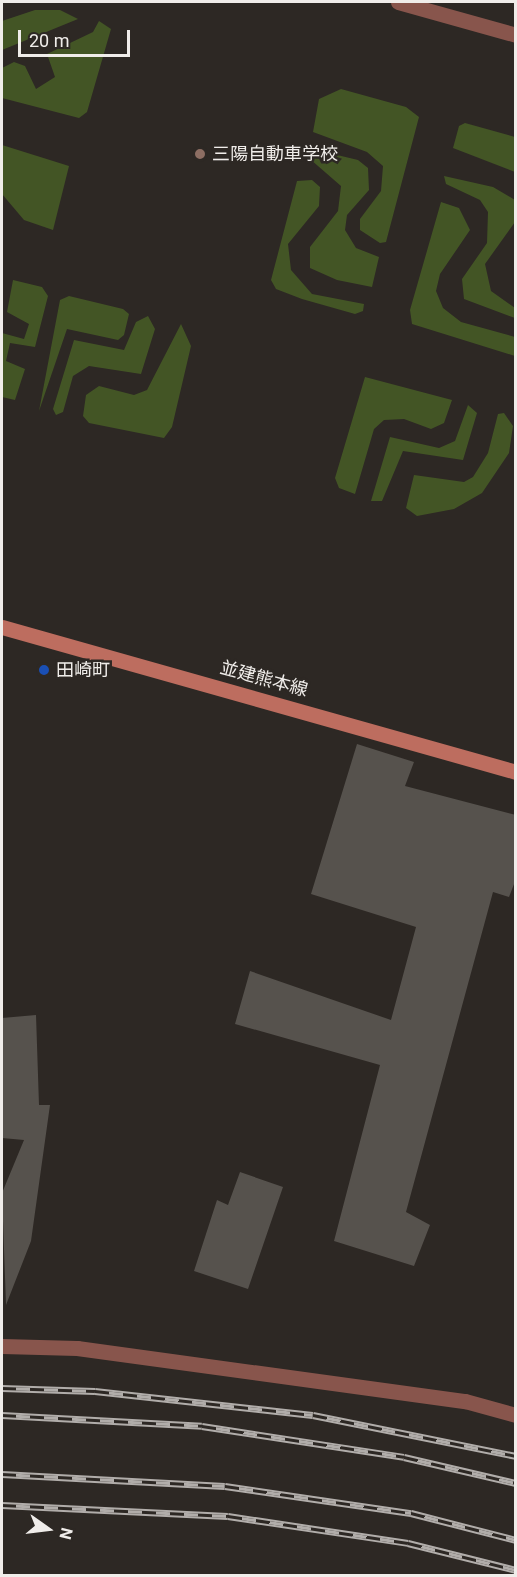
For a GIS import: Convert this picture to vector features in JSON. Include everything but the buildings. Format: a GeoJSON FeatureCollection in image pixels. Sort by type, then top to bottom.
{"type":"FeatureCollection","features":[{"type":"Feature","properties":{"kind":"main road","name":"並建熊本線"},"geometry":{"type":"LineString","coordinates":[[2,627],[516,772]]}},
{"type":"Feature","properties":{"kind":"street"},"geometry":{"type":"LineString","coordinates":[[398,2],[516,35]]}},
{"type":"Feature","properties":{"kind":"street"},"geometry":{"type":"LineString","coordinates":[[2,1346],[89,1350],[465,1401],[516,1415]]}},
{"type":"Feature","properties":{"kind":"green space"},"geometry":{"type":"Polygon","coordinates":[[[35,10],[60,10],[78,19],[2,50],[2,21],[35,10]]]}},
{"type":"Feature","properties":{"kind":"green space"},"geometry":{"type":"Polygon","coordinates":[[[99,21],[111,29],[87,112],[79,118],[2,98],[2,68],[14,62],[25,66],[36,89],[55,77],[47,54],[93,32],[99,21]]]}},
{"type":"Feature","properties":{"kind":"green space"},"geometry":{"type":"Polygon","coordinates":[[[341,89],[406,107],[419,117],[386,242],[380,243],[360,230],[360,219],[381,191],[383,166],[367,152],[313,132],[319,99],[341,89]]]}},
{"type":"Feature","properties":{"kind":"green space"},"geometry":{"type":"Polygon","coordinates":[[[465,123],[515,137],[515,172],[453,148],[459,126],[465,123]]]}},
{"type":"Feature","properties":{"kind":"green space"},"geometry":{"type":"Polygon","coordinates":[[[2,145],[69,166],[53,230],[24,220],[2,194],[2,145]]]}},
{"type":"Feature","properties":{"kind":"green space"},"geometry":{"type":"Polygon","coordinates":[[[308,148],[358,160],[368,168],[369,190],[347,215],[345,230],[356,248],[379,257],[372,287],[337,280],[310,268],[310,247],[338,211],[341,186],[303,153],[308,148]]]}},
{"type":"Feature","properties":{"kind":"green space"},"geometry":{"type":"Polygon","coordinates":[[[444,176],[493,187],[515,200],[515,222],[485,264],[491,291],[515,308],[515,318],[464,299],[462,279],[487,243],[488,212],[480,200],[446,184],[444,176]]]}},
{"type":"Feature","properties":{"kind":"green space"},"geometry":{"type":"Polygon","coordinates":[[[312,180],[320,187],[319,206],[288,244],[291,270],[312,294],[364,304],[363,311],[355,314],[276,289],[271,280],[297,181],[312,180]]]}},
{"type":"Feature","properties":{"kind":"green space"},"geometry":{"type":"Polygon","coordinates":[[[441,202],[459,208],[470,230],[440,274],[436,291],[443,308],[461,322],[515,337],[515,356],[412,324],[410,310],[441,202]]]}},
{"type":"Feature","properties":{"kind":"green space"},"geometry":{"type":"Polygon","coordinates":[[[13,280],[42,287],[48,296],[35,347],[10,343],[6,361],[25,369],[15,400],[2,397],[2,333],[24,339],[29,324],[7,312],[13,280]]]}},
{"type":"Feature","properties":{"kind":"green space"},"geometry":{"type":"Polygon","coordinates":[[[69,296],[123,309],[129,314],[124,335],[118,340],[67,329],[39,411],[60,300],[69,296]]]}},
{"type":"Feature","properties":{"kind":"green space"},"geometry":{"type":"Polygon","coordinates":[[[148,316],[155,329],[141,374],[89,366],[73,376],[63,412],[56,415],[53,409],[74,340],[124,350],[136,322],[148,316]]]}},
{"type":"Feature","properties":{"kind":"green space"},"geometry":{"type":"Polygon","coordinates":[[[181,324],[191,346],[172,427],[164,438],[89,423],[83,416],[86,395],[99,386],[134,395],[147,390],[181,324]]]}},
{"type":"Feature","properties":{"kind":"green space"},"geometry":{"type":"Polygon","coordinates":[[[365,377],[452,400],[444,423],[431,429],[404,419],[384,420],[374,429],[355,494],[339,488],[335,478],[365,377]]]}},
{"type":"Feature","properties":{"kind":"green space"},"geometry":{"type":"Polygon","coordinates":[[[468,405],[477,413],[463,460],[403,451],[382,501],[371,501],[390,437],[439,448],[455,441],[468,405]]]}},
{"type":"Feature","properties":{"kind":"green space"},"geometry":{"type":"Polygon","coordinates":[[[504,413],[513,426],[509,453],[482,493],[454,509],[417,516],[406,508],[414,475],[464,482],[473,477],[488,453],[498,414],[504,413]]]}},
{"type":"Feature","properties":{"kind":"railway"},"geometry":{"type":"LineString","coordinates":[[2,1388],[95,1391],[313,1415],[516,1456]]}},
{"type":"Feature","properties":{"kind":"railway"},"geometry":{"type":"LineString","coordinates":[[2,1415],[202,1426],[404,1457],[516,1483]]}},
{"type":"Feature","properties":{"kind":"railway"},"geometry":{"type":"LineString","coordinates":[[2,1474],[225,1486],[411,1513],[516,1540]]}},
{"type":"Feature","properties":{"kind":"railway"},"geometry":{"type":"LineString","coordinates":[[2,1505],[228,1516],[408,1543],[516,1570]]}},
{"type":"Feature","properties":{"kind":"place","name":"三陽自動車学校"},"geometry":{"type":"Point","coordinates":[200,154]}},
{"type":"Feature","properties":{"kind":"place","name":"田崎町"},"geometry":{"type":"Point","coordinates":[44,670]}}]}
